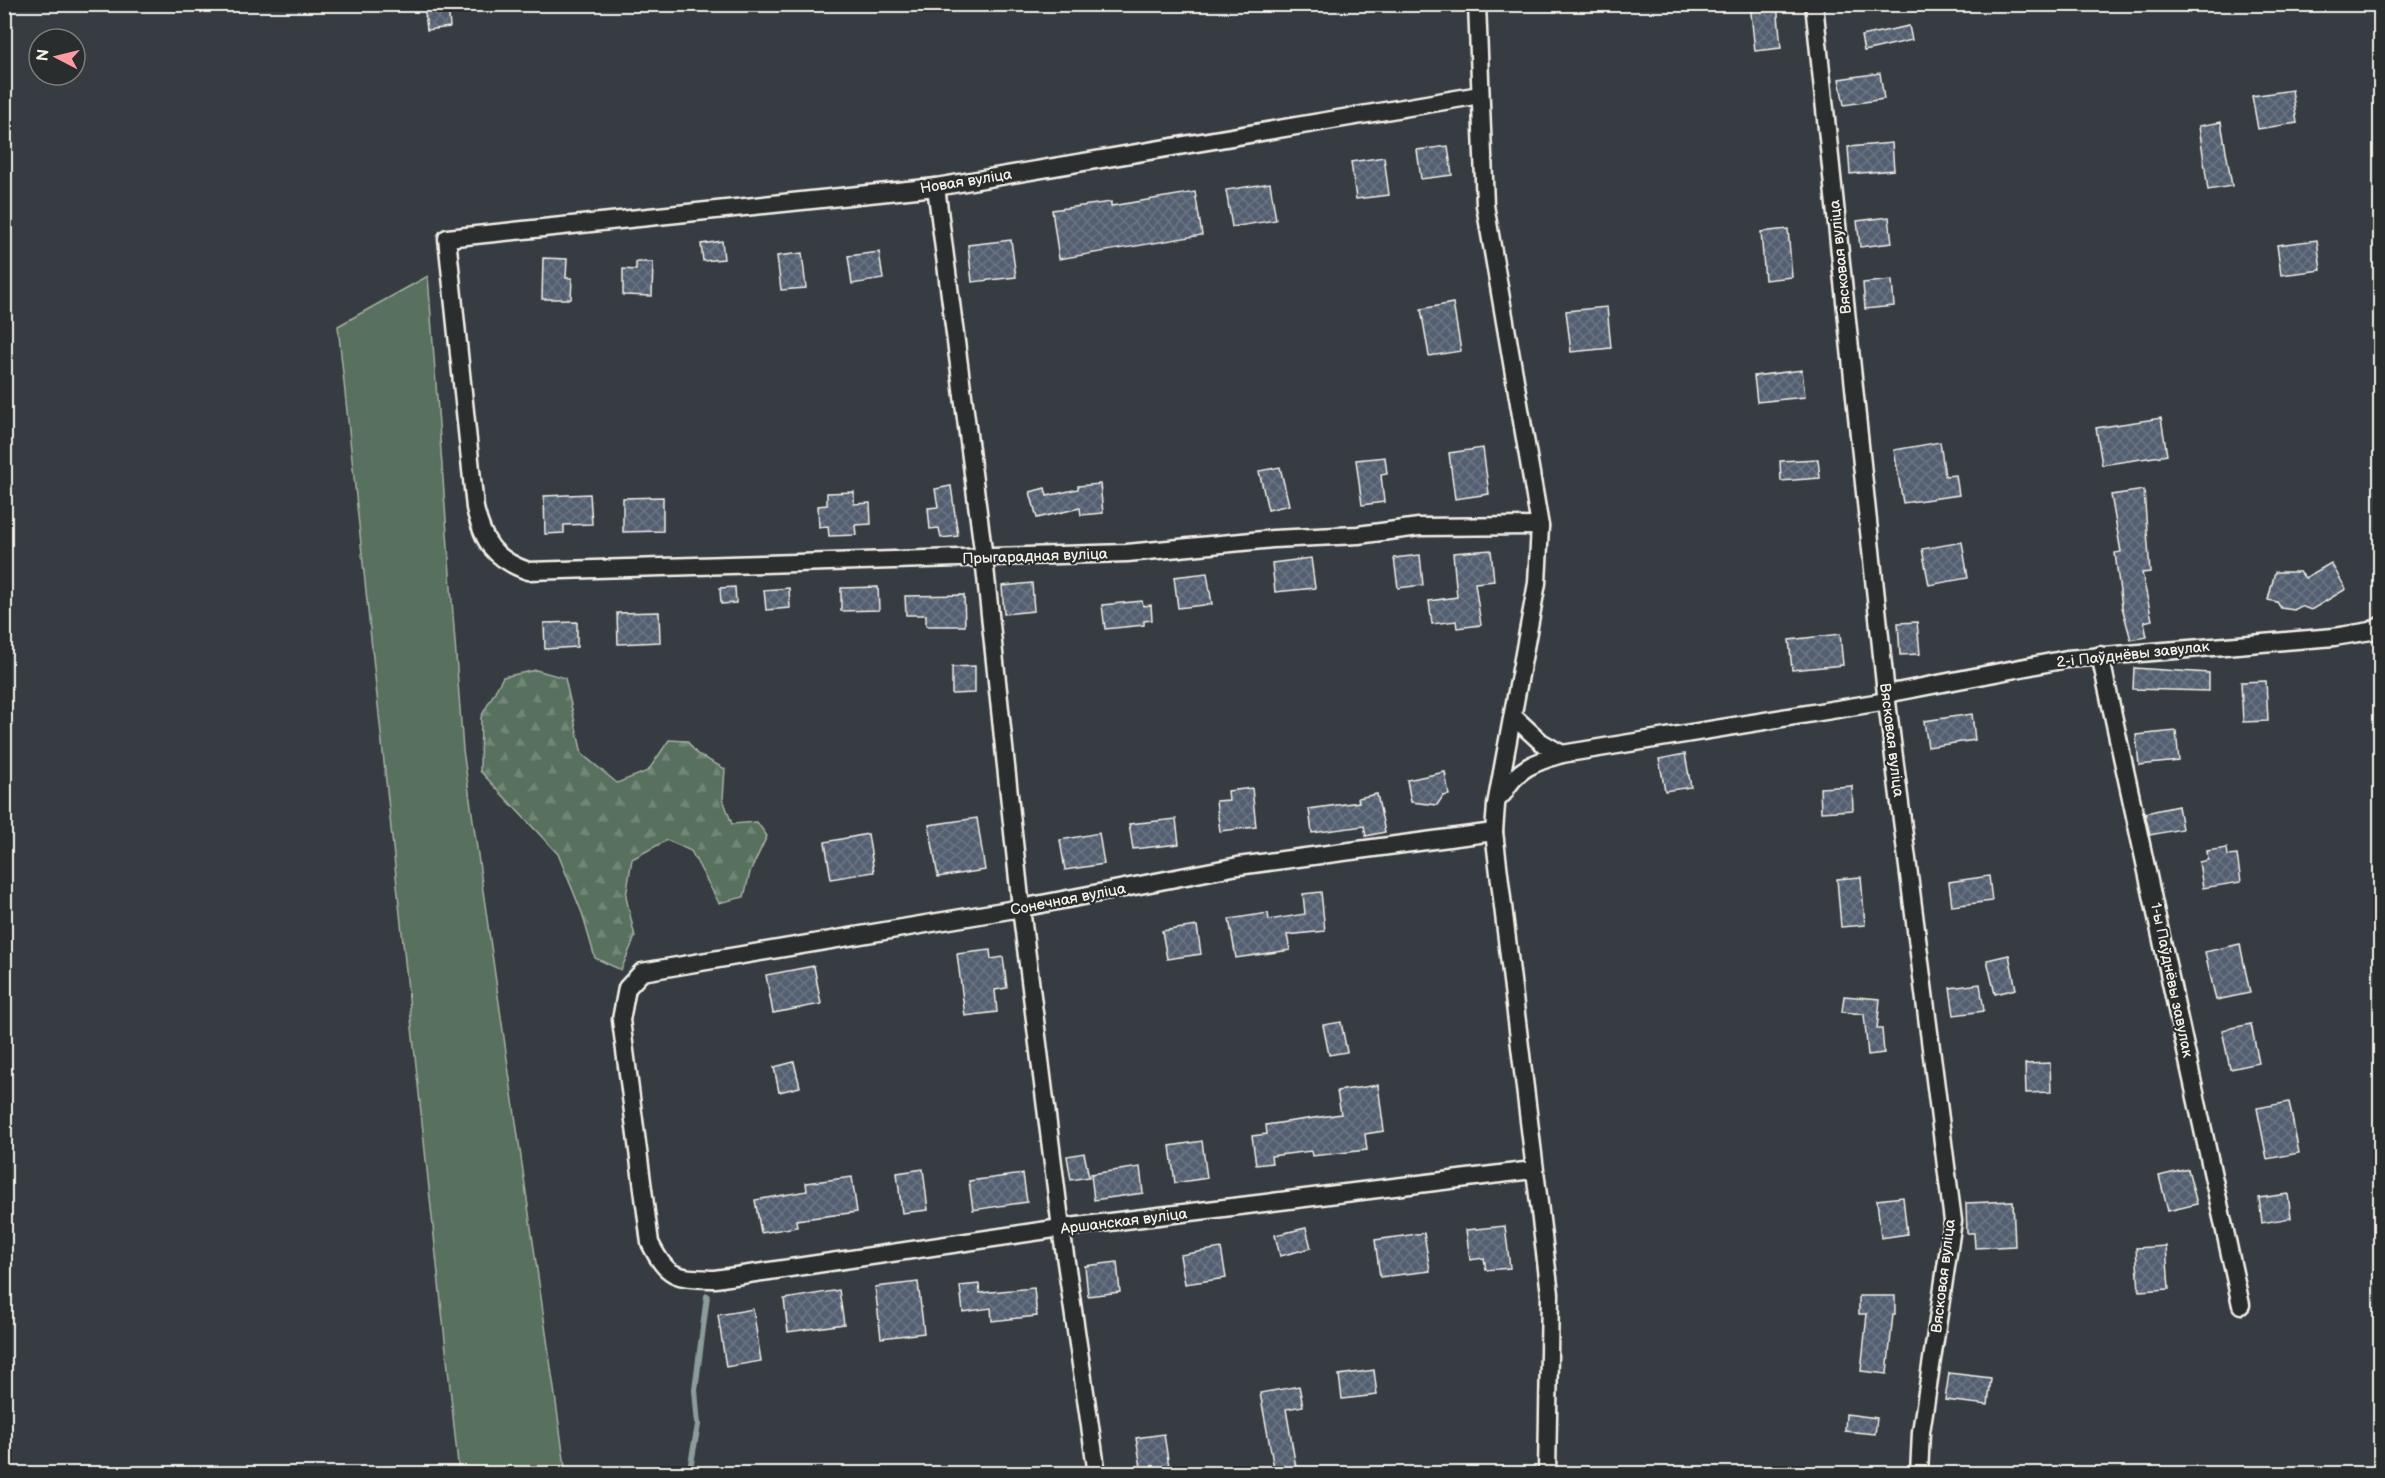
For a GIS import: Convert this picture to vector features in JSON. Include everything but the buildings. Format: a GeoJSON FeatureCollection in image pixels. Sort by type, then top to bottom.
{"type":"FeatureCollection","features":[{"type":"Feature","properties":{"kind":"street"},"geometry":{"type":"LineString","coordinates":[[1477,4],[1485,205],[1540,526],[1537,583],[1494,832],[1533,1170],[1550,1294],[1547,1473]]}},
{"type":"Feature","properties":{"kind":"street","name":"Вясковая вуліца"},"geometry":{"type":"LineString","coordinates":[[1814,4],[1887,697],[1953,1221],[1921,1432],[1919,1473]]}},
{"type":"Feature","properties":{"kind":"street","name":"Новая вуліца"},"geometry":{"type":"LineString","coordinates":[[528,571],[508,564],[491,548],[480,529],[475,508],[447,238],[936,187],[1480,94]]}},
{"type":"Feature","properties":{"kind":"street"},"geometry":{"type":"LineString","coordinates":[[936,187],[984,558],[1021,908],[1061,1228],[1096,1473]]}},
{"type":"Feature","properties":{"kind":"street","name":"Прыгарадная вуліца"},"geometry":{"type":"LineString","coordinates":[[528,571],[1127,553],[1273,539],[1358,536],[1419,527],[1540,526]]}},
{"type":"Feature","properties":{"kind":"street","name":"2-і Паўднёвы завулак"},"geometry":{"type":"LineString","coordinates":[[1497,805],[1514,775],[1535,762],[1562,754],[1887,697],[2100,655],[2334,637],[2372,631],[2380,626]]}},
{"type":"Feature","properties":{"kind":"street","name":"1-ы Паўднёвы завулак"},"geometry":{"type":"LineString","coordinates":[[2100,655],[2241,1305]]}},
{"type":"Feature","properties":{"kind":"street"},"geometry":{"type":"LineString","coordinates":[[1513,716],[1541,742],[1562,754]]}},
{"type":"Feature","properties":{"kind":"street","name":"Сонечная вуліца"},"geometry":{"type":"LineString","coordinates":[[642,972],[1021,908],[1238,866],[1494,832]]}},
{"type":"Feature","properties":{"kind":"street","name":"Аршанская вуліца"},"geometry":{"type":"LineString","coordinates":[[642,972],[627,988],[621,1020],[650,1243],[663,1267],[683,1278],[715,1279],[1061,1228],[1533,1170]]}},
{"type":"Feature","properties":{"kind":"green space"},"geometry":{"type":"Polygon","coordinates":[[[428,276],[463,750],[566,1473],[459,1473],[338,326],[428,276]]]}},
{"type":"Feature","properties":{"kind":"green space"},"geometry":{"type":"Polygon","coordinates":[[[536,670],[565,678],[582,754],[617,783],[648,771],[669,740],[687,741],[697,754],[725,769],[723,799],[732,824],[757,822],[767,836],[750,872],[744,897],[719,903],[691,851],[667,840],[632,859],[626,897],[635,937],[621,970],[595,958],[582,913],[558,854],[480,771],[481,717],[503,677],[536,670]]]}},
{"type":"Feature","properties":{"kind":"waterway"},"geometry":{"type":"LineString","coordinates":[[689,1474],[698,1425],[695,1390],[707,1296]]}}]}
